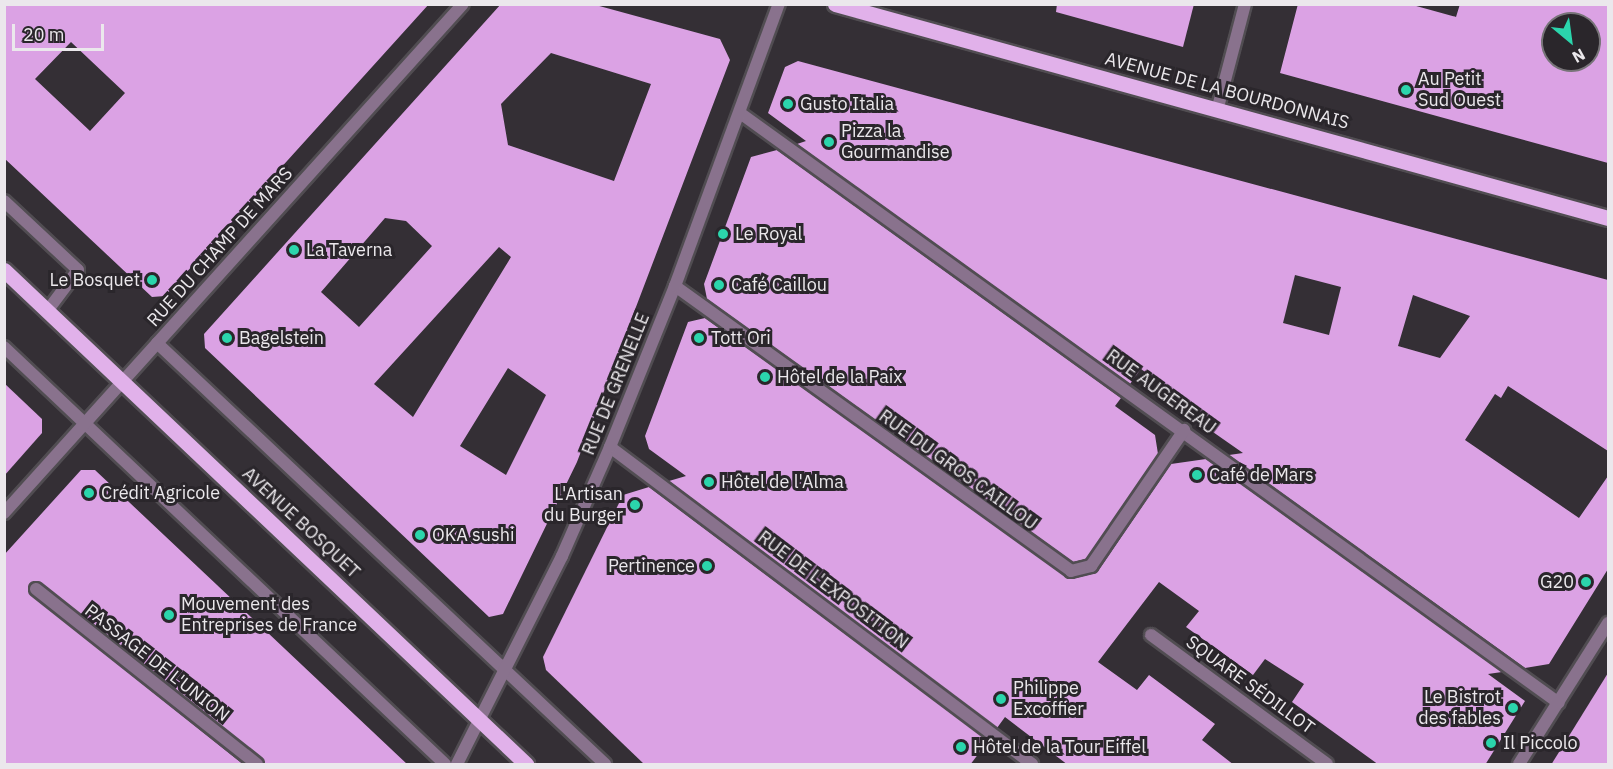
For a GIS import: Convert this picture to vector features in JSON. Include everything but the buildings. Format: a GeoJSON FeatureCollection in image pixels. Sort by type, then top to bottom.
{"type":"FeatureCollection","features":[{"type":"Feature","properties":{"kind":"main road","name":"AVENUE DE LA BOURDONNAIS"},"geometry":{"type":"LineString","coordinates":[[835,4],[1218,107],[1608,218]]}},
{"type":"Feature","properties":{"kind":"main road","name":"AVENUE BOSQUET"},"geometry":{"type":"LineString","coordinates":[[4,270],[526,765]]}},
{"type":"Feature","properties":{"kind":"street","name":"RUE DU CHAMP DE MARS"},"geometry":{"type":"LineString","coordinates":[[4,513],[463,4]]}},
{"type":"Feature","properties":{"kind":"street","name":"RUE DE GRENELLE"},"geometry":{"type":"LineString","coordinates":[[458,765],[482,721],[610,447],[675,286],[779,4]]}},
{"type":"Feature","properties":{"kind":"street"},"geometry":{"type":"LineString","coordinates":[[1218,107],[1245,4]]}},
{"type":"Feature","properties":{"kind":"street","name":"RUE AUGEREAU"},"geometry":{"type":"LineString","coordinates":[[740,113],[1184,430],[1559,702]]}},
{"type":"Feature","properties":{"kind":"street"},"geometry":{"type":"LineString","coordinates":[[4,201],[78,270],[48,310]]}},
{"type":"Feature","properties":{"kind":"street","name":"RUE DU GROS CAILLOU"},"geometry":{"type":"LineString","coordinates":[[675,286],[1071,571],[1091,566],[1184,430]]}},
{"type":"Feature","properties":{"kind":"street","name":"AVENUE BOSQUET"},"geometry":{"type":"LineString","coordinates":[[157,343],[605,765]]}},
{"type":"Feature","properties":{"kind":"street"},"geometry":{"type":"LineString","coordinates":[[4,347],[85,422],[120,461],[445,765]]}},
{"type":"Feature","properties":{"kind":"street","name":"RUE DE L'EXPOSITION"},"geometry":{"type":"LineString","coordinates":[[610,447],[1032,765]]}},
{"type":"Feature","properties":{"kind":"street","name":"PASSAGE DE L'UNION"},"geometry":{"type":"LineString","coordinates":[[36,589],[257,765]]}},
{"type":"Feature","properties":{"kind":"street"},"geometry":{"type":"LineString","coordinates":[[1520,765],[1608,622]]}},
{"type":"Feature","properties":{"kind":"street","name":"SQUARE SÉDILLOT"},"geometry":{"type":"LineString","coordinates":[[1151,635],[1328,765]]}},
{"type":"Feature","properties":{"kind":"place","name":"Au Petit Sud Ouest"},"geometry":{"type":"Point","coordinates":[1406,90]}},
{"type":"Feature","properties":{"kind":"place","name":"Gusto Italia"},"geometry":{"type":"Point","coordinates":[788,104]}},
{"type":"Feature","properties":{"kind":"place","name":"Pizza la Gourmandise"},"geometry":{"type":"Point","coordinates":[829,142]}},
{"type":"Feature","properties":{"kind":"place","name":"Le Royal"},"geometry":{"type":"Point","coordinates":[723,234]}},
{"type":"Feature","properties":{"kind":"place","name":"La Taverna"},"geometry":{"type":"Point","coordinates":[294,250]}},
{"type":"Feature","properties":{"kind":"place","name":"Le Bosquet"},"geometry":{"type":"Point","coordinates":[152,280]}},
{"type":"Feature","properties":{"kind":"place","name":"Café Caillou"},"geometry":{"type":"Point","coordinates":[719,285]}},
{"type":"Feature","properties":{"kind":"place","name":"Bagelstein"},"geometry":{"type":"Point","coordinates":[227,338]}},
{"type":"Feature","properties":{"kind":"place","name":"Tott Ori"},"geometry":{"type":"Point","coordinates":[699,338]}},
{"type":"Feature","properties":{"kind":"place","name":"Hôtel de la Paix"},"geometry":{"type":"Point","coordinates":[765,377]}},
{"type":"Feature","properties":{"kind":"place","name":"Café de Mars"},"geometry":{"type":"Point","coordinates":[1197,475]}},
{"type":"Feature","properties":{"kind":"place","name":"Hôtel de l'Alma"},"geometry":{"type":"Point","coordinates":[709,482]}},
{"type":"Feature","properties":{"kind":"place","name":"Crédit Agricole"},"geometry":{"type":"Point","coordinates":[89,493]}},
{"type":"Feature","properties":{"kind":"place","name":"L'Artisan du Burger"},"geometry":{"type":"Point","coordinates":[635,505]}},
{"type":"Feature","properties":{"kind":"place","name":"OKA sushi"},"geometry":{"type":"Point","coordinates":[420,535]}},
{"type":"Feature","properties":{"kind":"place","name":"Pertinence"},"geometry":{"type":"Point","coordinates":[707,566]}},
{"type":"Feature","properties":{"kind":"place","name":"G20"},"geometry":{"type":"Point","coordinates":[1586,582]}},
{"type":"Feature","properties":{"kind":"place","name":"Mouvement des Entreprises de France"},"geometry":{"type":"Point","coordinates":[169,615]}},
{"type":"Feature","properties":{"kind":"place","name":"Philippe Excoffier"},"geometry":{"type":"Point","coordinates":[1001,699]}},
{"type":"Feature","properties":{"kind":"place","name":"Le Bistrot des fables"},"geometry":{"type":"Point","coordinates":[1513,708]}},
{"type":"Feature","properties":{"kind":"place","name":"Il Piccolo"},"geometry":{"type":"Point","coordinates":[1491,743]}},
{"type":"Feature","properties":{"kind":"place","name":"Hôtel de la Tour Eiffel"},"geometry":{"type":"Point","coordinates":[961,747]}}]}
